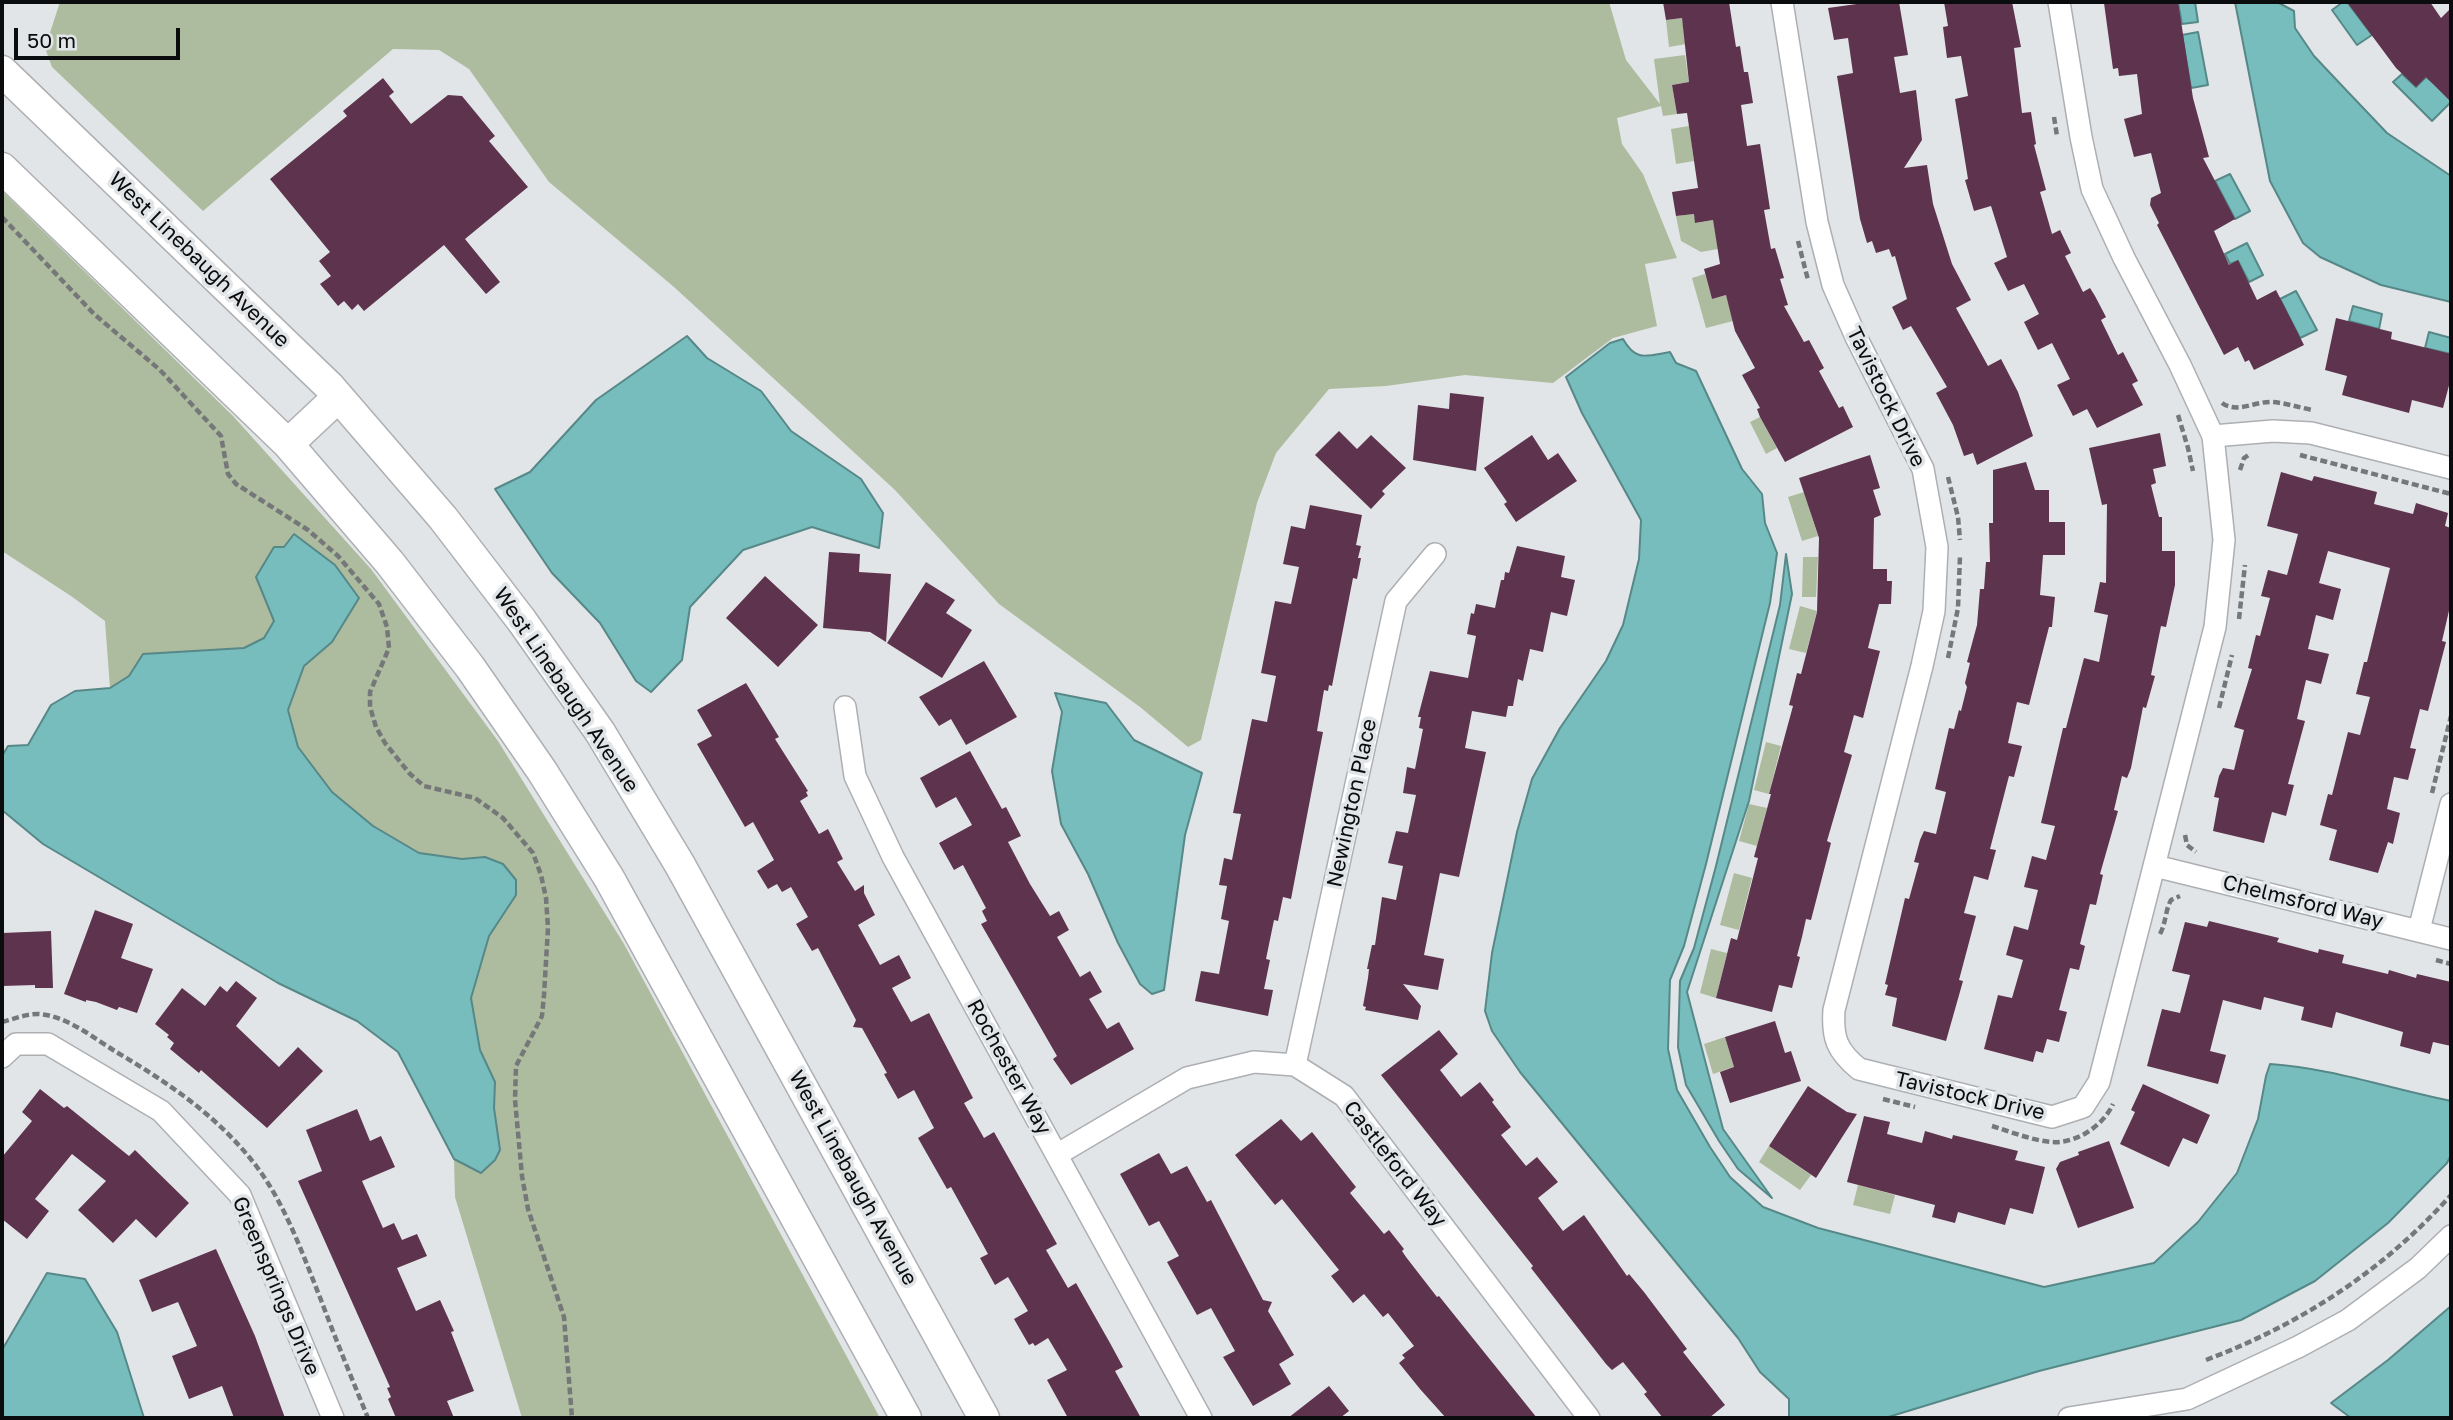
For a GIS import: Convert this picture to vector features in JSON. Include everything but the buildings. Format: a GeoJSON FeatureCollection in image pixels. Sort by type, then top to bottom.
{"type":"FeatureCollection","features":[{"type":"Feature","properties":{"kind":"main road","name":"West Linebaugh Avenue"},"geometry":{"type":"LineString","coordinates":[[2,71],[311,368],[443,517],[522,621],[600,732],[680,865],[984,1418]]}},
{"type":"Feature","properties":{"kind":"main road"},"geometry":{"type":"LineString","coordinates":[[2,168],[288,444],[398,573],[470,667],[542,771],[610,878],[906,1418]]}},
{"type":"Feature","properties":{"kind":"main road"},"geometry":{"type":"LineString","coordinates":[[288,444],[338,397]]}},
{"type":"Feature","properties":{"kind":"street","name":"Tavistock Drive"},"geometry":{"type":"LineString","coordinates":[[1782,2],[1817,222],[1833,285],[1856,337],[1923,469],[1937,547],[1934,611],[1834,1010],[1833,1026],[1837,1044],[1844,1056],[1859,1069],[2052,1117],[2082,1107],[2099,1082],[2215,627],[2224,540],[2213,436],[2092,189],[2059,2]]}},
{"type":"Feature","properties":{"kind":"street"},"geometry":{"type":"LineString","coordinates":[[2213,436],[2273,430],[2311,433],[2451,468]]}},
{"type":"Feature","properties":{"kind":"street","name":"Newington Place"},"geometry":{"type":"LineString","coordinates":[[1295,1065],[1396,601],[1435,554]]}},
{"type":"Feature","properties":{"kind":"street","name":"Rochester Way"},"geometry":{"type":"LineString","coordinates":[[845,707],[855,776],[900,869],[1201,1418]]}},
{"type":"Feature","properties":{"kind":"street"},"geometry":{"type":"LineString","coordinates":[[2418,930],[2451,804]]}},
{"type":"Feature","properties":{"kind":"street","name":"Chelmsford Way"},"geometry":{"type":"LineString","coordinates":[[2155,866],[2451,939]]}},
{"type":"Feature","properties":{"kind":"street","name":"Greensprings Drive"},"geometry":{"type":"LineString","coordinates":[[2,1057],[16,1044],[48,1044],[161,1111],[240,1195],[333,1418]]}},
{"type":"Feature","properties":{"kind":"street","name":"Castleford Way"},"geometry":{"type":"LineString","coordinates":[[1058,1154],[1187,1078],[1254,1062],[1295,1065],[1344,1096],[1589,1418]]}},
{"type":"Feature","properties":{"kind":"street"},"geometry":{"type":"LineString","coordinates":[[2069,1418],[2189,1409],[2348,1320],[2418,1268],[2451,1236]]}},
{"type":"Feature","properties":{"kind":"path"},"geometry":{"type":"LineString","coordinates":[[2053,116],[2058,140]]}},
{"type":"Feature","properties":{"kind":"path"},"geometry":{"type":"LineString","coordinates":[[2,217],[101,321],[160,370],[221,436],[229,474],[236,484],[308,530],[338,556],[379,604],[387,627],[390,648],[370,692],[370,707],[376,727],[385,743],[410,774],[424,786],[475,798],[488,806],[517,832],[533,853],[546,898],[547,964],[542,1016],[516,1066],[517,1139],[528,1209],[564,1317],[572,1418]]}},
{"type":"Feature","properties":{"kind":"path"},"geometry":{"type":"LineString","coordinates":[[1796,231],[1800,258],[1811,287]]}},
{"type":"Feature","properties":{"kind":"path"},"geometry":{"type":"LineString","coordinates":[[2220,399],[2223,405],[2230,407],[2274,402],[2323,412]]}},
{"type":"Feature","properties":{"kind":"path"},"geometry":{"type":"LineString","coordinates":[[2174,405],[2195,481]]}},
{"type":"Feature","properties":{"kind":"path"},"geometry":{"type":"LineString","coordinates":[[2239,472],[2244,458],[2259,451]]}},
{"type":"Feature","properties":{"kind":"path"},"geometry":{"type":"LineString","coordinates":[[2292,453],[2451,494]]}},
{"type":"Feature","properties":{"kind":"path"},"geometry":{"type":"LineString","coordinates":[[1945,670],[1958,608],[1960,562],[1958,517],[1947,471]]}},
{"type":"Feature","properties":{"kind":"path"},"geometry":{"type":"LineString","coordinates":[[2239,621],[2246,557]]}},
{"type":"Feature","properties":{"kind":"path"},"geometry":{"type":"LineString","coordinates":[[2218,710],[2234,648]]}},
{"type":"Feature","properties":{"kind":"path"},"geometry":{"type":"LineString","coordinates":[[2428,806],[2451,716]]}},
{"type":"Feature","properties":{"kind":"path"},"geometry":{"type":"LineString","coordinates":[[2186,828],[2184,838],[2187,845],[2194,852],[2206,855]]}},
{"type":"Feature","properties":{"kind":"path"},"geometry":{"type":"LineString","coordinates":[[2157,940],[2165,925],[2166,909],[2171,900],[2183,895]]}},
{"type":"Feature","properties":{"kind":"path"},"geometry":{"type":"LineString","coordinates":[[2428,958],[2451,964]]}},
{"type":"Feature","properties":{"kind":"path"},"geometry":{"type":"LineString","coordinates":[[1980,1123],[2041,1140],[2063,1141],[2077,1137],[2100,1124],[2109,1113],[2117,1094]]}},
{"type":"Feature","properties":{"kind":"path"},"geometry":{"type":"LineString","coordinates":[[1881,1098],[1917,1108]]}},
{"type":"Feature","properties":{"kind":"path"},"geometry":{"type":"LineString","coordinates":[[2206,1360],[2269,1334],[2358,1281],[2400,1247],[2451,1195]]}},
{"type":"Feature","properties":{"kind":"green space"},"geometry":{"type":"Polygon","coordinates":[[[60,2],[1609,2],[1626,60],[1660,104],[1654,59],[1685,55],[1689,82],[1672,85],[1677,114],[1663,116],[1661,106],[1617,118],[1622,144],[1643,174],[1677,258],[1645,264],[1657,326],[1613,338],[1553,383],[1465,375],[1386,386],[1329,389],[1276,453],[1257,503],[1201,740],[1188,747],[1140,707],[999,604],[895,490],[674,287],[549,182],[469,69],[439,50],[393,49],[203,211],[52,67],[45,48],[60,2]]]}},
{"type":"Feature","properties":{"kind":"green space"},"geometry":{"type":"Polygon","coordinates":[[[1682,18],[1686,44],[1669,47],[1666,20],[1682,18]]]}},
{"type":"Feature","properties":{"kind":"green space"},"geometry":{"type":"Polygon","coordinates":[[[1689,126],[1694,161],[1676,164],[1671,129],[1689,126]]]}},
{"type":"Feature","properties":{"kind":"green space"},"geometry":{"type":"Polygon","coordinates":[[[2,191],[233,416],[371,569],[498,741],[624,944],[880,1418],[522,1418],[455,1197],[454,1159],[398,1052],[357,1021],[278,983],[43,844],[2,810],[2,756],[8,746],[28,745],[51,705],[75,691],[110,688],[105,621],[2,551],[2,191]]]}},
{"type":"Feature","properties":{"kind":"green space"},"geometry":{"type":"Polygon","coordinates":[[[1694,214],[1696,223],[1713,220],[1718,249],[1701,252],[1681,241],[1676,216],[1694,214]]]}},
{"type":"Feature","properties":{"kind":"green space"},"geometry":{"type":"Polygon","coordinates":[[[1705,274],[1712,299],[1726,295],[1733,321],[1706,328],[1692,278],[1705,274]]]}},
{"type":"Feature","properties":{"kind":"green space"},"geometry":{"type":"Polygon","coordinates":[[[1760,417],[1777,448],[1766,454],[1750,422],[1760,417]]]}},
{"type":"Feature","properties":{"kind":"green space"},"geometry":{"type":"Polygon","coordinates":[[[1804,492],[1818,536],[1802,541],[1788,497],[1804,492]]]}},
{"type":"Feature","properties":{"kind":"green space"},"geometry":{"type":"Polygon","coordinates":[[[1803,557],[1818,557],[1816,597],[1802,597],[1803,557]]]}},
{"type":"Feature","properties":{"kind":"green space"},"geometry":{"type":"Polygon","coordinates":[[[1800,606],[1817,611],[1806,653],[1789,649],[1800,606]]]}},
{"type":"Feature","properties":{"kind":"green space"},"geometry":{"type":"Polygon","coordinates":[[[1766,742],[1781,746],[1769,794],[1754,790],[1766,742]]]}},
{"type":"Feature","properties":{"kind":"green space"},"geometry":{"type":"Polygon","coordinates":[[[1749,804],[1767,808],[1757,846],[1739,841],[1749,804]]]}},
{"type":"Feature","properties":{"kind":"green space"},"geometry":{"type":"Polygon","coordinates":[[[1734,873],[1752,878],[1739,930],[1720,925],[1734,873]]]}},
{"type":"Feature","properties":{"kind":"green space"},"geometry":{"type":"Polygon","coordinates":[[[1711,949],[1727,953],[1716,998],[1700,993],[1711,949]]]}},
{"type":"Feature","properties":{"kind":"green space"},"geometry":{"type":"Polygon","coordinates":[[[1725,1037],[1734,1067],[1713,1074],[1704,1044],[1725,1037]]]}},
{"type":"Feature","properties":{"kind":"green space"},"geometry":{"type":"Polygon","coordinates":[[[1769,1146],[1811,1175],[1800,1190],[1759,1162],[1769,1146]]]}},
{"type":"Feature","properties":{"kind":"green space"},"geometry":{"type":"Polygon","coordinates":[[[1858,1185],[1895,1195],[1890,1214],[1853,1205],[1858,1185]]]}},
{"type":"Feature","properties":{"kind":"water"},"geometry":{"type":"Polygon","coordinates":[[[2178,2],[2195,2],[2198,22],[2182,24],[2178,2]]]}},
{"type":"Feature","properties":{"kind":"water"},"geometry":{"type":"Polygon","coordinates":[[[2235,2],[2277,2],[2294,11],[2295,28],[2314,56],[2347,91],[2387,133],[2451,176],[2451,302],[2381,285],[2320,257],[2303,243],[2270,181],[2235,2]]]}},
{"type":"Feature","properties":{"kind":"water"},"geometry":{"type":"Polygon","coordinates":[[[2347,2],[2372,35],[2357,45],[2332,10],[2347,2]]]}},
{"type":"Feature","properties":{"kind":"water"},"geometry":{"type":"Polygon","coordinates":[[[2198,32],[2208,85],[2191,88],[2182,35],[2198,32]]]}},
{"type":"Feature","properties":{"kind":"water"},"geometry":{"type":"Polygon","coordinates":[[[2402,74],[2416,87],[2426,77],[2448,94],[2451,102],[2432,121],[2393,82],[2402,74]]]}},
{"type":"Feature","properties":{"kind":"water"},"geometry":{"type":"Polygon","coordinates":[[[2230,174],[2250,211],[2235,219],[2215,181],[2230,174]]]}},
{"type":"Feature","properties":{"kind":"water"},"geometry":{"type":"Polygon","coordinates":[[[2247,243],[2263,275],[2249,282],[2238,261],[2230,264],[2225,254],[2247,243]]]}},
{"type":"Feature","properties":{"kind":"water"},"geometry":{"type":"Polygon","coordinates":[[[2296,291],[2317,330],[2300,338],[2280,299],[2296,291]]]}},
{"type":"Feature","properties":{"kind":"water"},"geometry":{"type":"Polygon","coordinates":[[[2353,306],[2382,314],[2379,329],[2349,321],[2353,306]]]}},
{"type":"Feature","properties":{"kind":"water"},"geometry":{"type":"Polygon","coordinates":[[[2429,332],[2451,338],[2451,354],[2425,348],[2429,332]]]}},
{"type":"Feature","properties":{"kind":"water"},"geometry":{"type":"Polygon","coordinates":[[[687,336],[707,358],[761,391],[791,431],[861,479],[883,513],[879,548],[812,527],[743,550],[690,607],[682,660],[651,692],[636,681],[600,623],[552,573],[495,489],[530,472],[596,400],[687,336]]]}},
{"type":"Feature","properties":{"kind":"water"},"geometry":{"type":"Polygon","coordinates":[[[1623,339],[1637,354],[1648,356],[1670,352],[1676,363],[1696,371],[1742,469],[1762,494],[1765,523],[1777,553],[1770,603],[1706,864],[1684,946],[1670,980],[1668,1049],[1677,1090],[1730,1177],[1763,1207],[1818,1228],[2044,1287],[2154,1263],[2198,1222],[2237,1173],[2258,1119],[2270,1064],[2338,1074],[2451,1101],[2451,1155],[2447,1163],[2388,1223],[2315,1281],[2241,1320],[2039,1371],[1885,1418],[1789,1418],[1789,1399],[1760,1372],[1738,1338],[1520,1072],[1492,1031],[1485,1011],[1492,953],[1517,832],[1532,779],[1560,728],[1606,661],[1623,625],[1639,559],[1641,520],[1582,413],[1566,377],[1610,343],[1623,339]]]}},
{"type":"Feature","properties":{"kind":"water"},"geometry":{"type":"Polygon","coordinates":[[[294,534],[335,565],[359,598],[332,642],[304,666],[288,710],[298,747],[332,792],[373,826],[419,853],[462,859],[485,857],[503,864],[516,880],[516,895],[489,936],[471,998],[480,1050],[495,1082],[494,1108],[500,1150],[495,1160],[481,1173],[454,1159],[398,1052],[357,1021],[278,983],[43,844],[2,810],[2,756],[8,746],[28,745],[51,705],[75,691],[110,688],[129,676],[143,654],[244,648],[264,638],[274,621],[256,577],[274,547],[284,547],[294,534]]]}},
{"type":"Feature","properties":{"kind":"water"},"geometry":{"type":"Polygon","coordinates":[[[1786,554],[1792,594],[1749,801],[1687,992],[1723,1129],[1772,1198],[1738,1169],[1719,1141],[1686,1085],[1678,1047],[1680,981],[1694,948],[1716,866],[1780,605],[1786,554]]]}},
{"type":"Feature","properties":{"kind":"water"},"geometry":{"type":"Polygon","coordinates":[[[1055,693],[1106,703],[1134,740],[1202,773],[1185,835],[1164,990],[1152,994],[1140,984],[1061,824],[1052,771],[1062,712],[1055,693]]]}},
{"type":"Feature","properties":{"kind":"water"},"geometry":{"type":"Polygon","coordinates":[[[47,1273],[85,1279],[117,1332],[144,1418],[2,1418],[2,1350],[47,1273]]]}},
{"type":"Feature","properties":{"kind":"water"},"geometry":{"type":"Polygon","coordinates":[[[2451,1306],[2451,1418],[2351,1418],[2331,1403],[2388,1360],[2451,1306]]]}}]}
